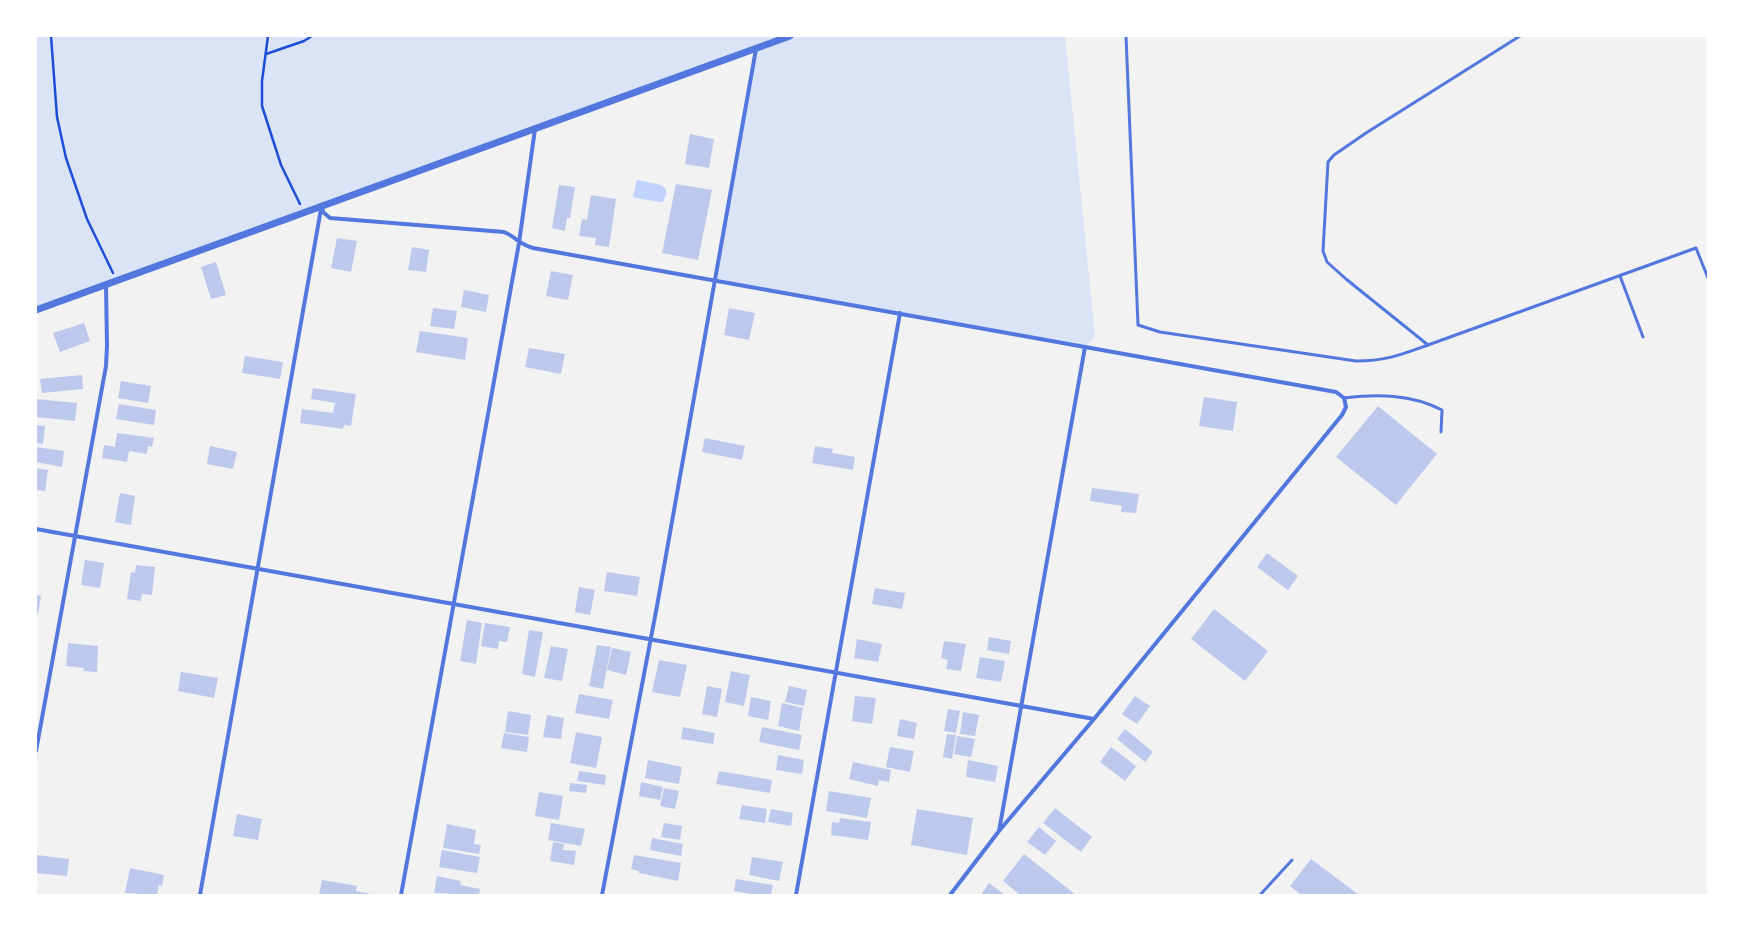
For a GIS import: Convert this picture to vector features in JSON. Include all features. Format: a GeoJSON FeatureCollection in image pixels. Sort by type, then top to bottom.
{"type":"FeatureCollection","features":[{"type":"Feature","properties":{"kind":"street"},"geometry":{"type":"LineString","coordinates":[[36,310],[790,36]]}},
{"type":"Feature","properties":{"kind":"street"},"geometry":{"type":"LineString","coordinates":[[602,895],[756,49]]}},
{"type":"Feature","properties":{"kind":"street"},"geometry":{"type":"LineString","coordinates":[[401,895],[519,243],[535,128]]}},
{"type":"Feature","properties":{"kind":"street"},"geometry":{"type":"LineString","coordinates":[[322,207],[326,216],[335,219],[504,232],[513,237],[519,243],[534,248],[1336,392],[1344,398],[1346,407],[1342,415],[1094,718],[999,831],[950,895]]}},
{"type":"Feature","properties":{"kind":"street"},"geometry":{"type":"LineString","coordinates":[[200,895],[322,207]]}},
{"type":"Feature","properties":{"kind":"street"},"geometry":{"type":"LineString","coordinates":[[36,751],[106,366],[108,346],[106,285]]}},
{"type":"Feature","properties":{"kind":"street"},"geometry":{"type":"LineString","coordinates":[[796,895],[900,313]]}},
{"type":"Feature","properties":{"kind":"street"},"geometry":{"type":"LineString","coordinates":[[999,831],[1085,347]]}},
{"type":"Feature","properties":{"kind":"street"},"geometry":{"type":"LineString","coordinates":[[36,529],[1094,718]]}},
{"type":"Feature","properties":{"kind":"lane"},"geometry":{"type":"LineString","coordinates":[[1126,36],[1138,325],[1160,332],[1356,361],[1388,359],[1696,248],[1708,278]]}},
{"type":"Feature","properties":{"kind":"lane"},"geometry":{"type":"LineString","coordinates":[[1428,345],[1346,280],[1328,262],[1323,251],[1328,162],[1334,155],[1366,133],[1520,36]]}},
{"type":"Feature","properties":{"kind":"lane"},"geometry":{"type":"LineString","coordinates":[[1620,276],[1643,337]]}},
{"type":"Feature","properties":{"kind":"lane"},"geometry":{"type":"LineString","coordinates":[[1344,398],[1373,395],[1393,396],[1433,405],[1442,410],[1441,432]]}},
{"type":"Feature","properties":{"kind":"lane"},"geometry":{"type":"LineString","coordinates":[[1260,895],[1292,860]]}},
{"type":"Feature","properties":{"kind":"path"},"geometry":{"type":"LineString","coordinates":[[51,36],[57,117],[66,158],[87,219],[117,281]]}},
{"type":"Feature","properties":{"kind":"path"},"geometry":{"type":"LineString","coordinates":[[268,36],[262,81],[262,106],[281,165],[305,213]]}},
{"type":"Feature","properties":{"kind":"path"},"geometry":{"type":"LineString","coordinates":[[266,54],[304,41],[312,36]]}},
{"type":"Feature","properties":{"kind":"shaded area"},"geometry":{"type":"Polygon","coordinates":[[[36,36],[1065,36],[1095,336],[1085,347],[715,280],[756,49],[36,310],[36,36]]]}},
{"type":"Feature","properties":{"kind":"water"},"geometry":{"type":"Polygon","coordinates":[[[637,180],[661,185],[666,189],[666,195],[663,202],[633,197],[637,180]]]}},
{"type":"Feature","properties":{"kind":"building"},"geometry":{"type":"Polygon","coordinates":[[[690,134],[714,139],[709,168],[685,164],[690,134]]]}},
{"type":"Feature","properties":{"kind":"building"},"geometry":{"type":"Polygon","coordinates":[[[676,184],[712,190],[698,260],[662,253],[676,184]]]}},
{"type":"Feature","properties":{"kind":"building"},"geometry":{"type":"Polygon","coordinates":[[[559,185],[575,187],[570,218],[567,218],[565,231],[552,228],[559,185]]]}},
{"type":"Feature","properties":{"kind":"building"},"geometry":{"type":"Polygon","coordinates":[[[591,195],[616,199],[609,247],[595,245],[596,238],[579,236],[582,219],[587,220],[591,195]]]}},
{"type":"Feature","properties":{"kind":"building"},"geometry":{"type":"Polygon","coordinates":[[[337,238],[357,241],[351,272],[331,268],[337,238]]]}},
{"type":"Feature","properties":{"kind":"building"},"geometry":{"type":"Polygon","coordinates":[[[412,247],[429,250],[426,272],[408,270],[412,247]]]}},
{"type":"Feature","properties":{"kind":"building"},"geometry":{"type":"Polygon","coordinates":[[[216,262],[226,295],[211,299],[201,267],[216,262]]]}},
{"type":"Feature","properties":{"kind":"building"},"geometry":{"type":"Polygon","coordinates":[[[551,271],[573,275],[568,300],[546,296],[551,271]]]}},
{"type":"Feature","properties":{"kind":"building"},"geometry":{"type":"Polygon","coordinates":[[[464,290],[489,295],[486,312],[461,307],[464,290]]]}},
{"type":"Feature","properties":{"kind":"building"},"geometry":{"type":"Polygon","coordinates":[[[433,308],[457,311],[454,329],[430,326],[433,308]]]}},
{"type":"Feature","properties":{"kind":"building"},"geometry":{"type":"Polygon","coordinates":[[[729,308],[755,313],[749,340],[724,335],[729,308]]]}},
{"type":"Feature","properties":{"kind":"building"},"geometry":{"type":"Polygon","coordinates":[[[84,323],[90,341],[60,352],[53,333],[84,323]]]}},
{"type":"Feature","properties":{"kind":"building"},"geometry":{"type":"Polygon","coordinates":[[[420,331],[468,338],[465,360],[416,352],[420,331]]]}},
{"type":"Feature","properties":{"kind":"building"},"geometry":{"type":"Polygon","coordinates":[[[529,348],[565,354],[561,374],[525,367],[529,348]]]}},
{"type":"Feature","properties":{"kind":"building"},"geometry":{"type":"Polygon","coordinates":[[[245,356],[283,362],[280,379],[242,373],[245,356]]]}},
{"type":"Feature","properties":{"kind":"building"},"geometry":{"type":"Polygon","coordinates":[[[82,375],[83,389],[42,393],[40,379],[82,375]]]}},
{"type":"Feature","properties":{"kind":"building"},"geometry":{"type":"Polygon","coordinates":[[[121,381],[151,386],[148,403],[118,398],[121,381]]]}},
{"type":"Feature","properties":{"kind":"building"},"geometry":{"type":"Polygon","coordinates":[[[313,388],[356,394],[351,426],[344,425],[343,429],[300,423],[302,409],[333,413],[335,403],[311,399],[313,388]]]}},
{"type":"Feature","properties":{"kind":"building"},"geometry":{"type":"Polygon","coordinates":[[[1204,397],[1237,402],[1233,431],[1199,426],[1204,397]]]}},
{"type":"Feature","properties":{"kind":"building"},"geometry":{"type":"Polygon","coordinates":[[[36,399],[77,403],[75,421],[36,417],[36,399]]]}},
{"type":"Feature","properties":{"kind":"building"},"geometry":{"type":"Polygon","coordinates":[[[119,404],[156,410],[154,425],[116,419],[119,404]]]}},
{"type":"Feature","properties":{"kind":"building"},"geometry":{"type":"Polygon","coordinates":[[[1378,406],[1437,454],[1396,505],[1336,457],[1378,406]]]}},
{"type":"Feature","properties":{"kind":"building"},"geometry":{"type":"Polygon","coordinates":[[[36,425],[45,426],[43,444],[36,443],[36,425]]]}},
{"type":"Feature","properties":{"kind":"building"},"geometry":{"type":"Polygon","coordinates":[[[117,433],[154,438],[152,447],[148,446],[147,454],[129,451],[127,462],[102,458],[104,445],[115,447],[117,433]]]}},
{"type":"Feature","properties":{"kind":"building"},"geometry":{"type":"Polygon","coordinates":[[[705,438],[745,446],[742,460],[702,452],[705,438]]]}},
{"type":"Feature","properties":{"kind":"building"},"geometry":{"type":"Polygon","coordinates":[[[210,446],[237,452],[233,469],[207,464],[210,446]]]}},
{"type":"Feature","properties":{"kind":"building"},"geometry":{"type":"Polygon","coordinates":[[[815,446],[833,449],[832,453],[855,457],[853,470],[812,463],[815,446]]]}},
{"type":"Feature","properties":{"kind":"building"},"geometry":{"type":"Polygon","coordinates":[[[36,447],[64,451],[62,467],[36,462],[36,447]]]}},
{"type":"Feature","properties":{"kind":"building"},"geometry":{"type":"Polygon","coordinates":[[[36,468],[48,470],[45,491],[36,490],[36,468]]]}},
{"type":"Feature","properties":{"kind":"building"},"geometry":{"type":"Polygon","coordinates":[[[1092,488],[1139,494],[1136,513],[1121,512],[1122,506],[1090,501],[1092,488]]]}},
{"type":"Feature","properties":{"kind":"building"},"geometry":{"type":"Polygon","coordinates":[[[120,493],[135,496],[131,525],[115,522],[120,493]]]}},
{"type":"Feature","properties":{"kind":"building"},"geometry":{"type":"Polygon","coordinates":[[[1267,553],[1298,576],[1288,590],[1257,567],[1267,553]]]}},
{"type":"Feature","properties":{"kind":"building"},"geometry":{"type":"Polygon","coordinates":[[[85,560],[104,563],[100,588],[81,585],[85,560]]]}},
{"type":"Feature","properties":{"kind":"building"},"geometry":{"type":"Polygon","coordinates":[[[136,565],[155,567],[152,595],[142,594],[141,601],[127,599],[131,572],[135,573],[136,565]]]}},
{"type":"Feature","properties":{"kind":"building"},"geometry":{"type":"Polygon","coordinates":[[[607,572],[640,577],[637,596],[604,591],[607,572]]]}},
{"type":"Feature","properties":{"kind":"building"},"geometry":{"type":"Polygon","coordinates":[[[579,587],[595,590],[590,615],[575,612],[579,587]]]}},
{"type":"Feature","properties":{"kind":"building"},"geometry":{"type":"Polygon","coordinates":[[[875,588],[905,593],[902,609],[872,604],[875,588]]]}},
{"type":"Feature","properties":{"kind":"building"},"geometry":{"type":"Polygon","coordinates":[[[36,595],[41,596],[38,614],[36,614],[36,595]]]}},
{"type":"Feature","properties":{"kind":"building"},"geometry":{"type":"Polygon","coordinates":[[[1214,609],[1268,651],[1245,681],[1191,639],[1214,609]]]}},
{"type":"Feature","properties":{"kind":"building"},"geometry":{"type":"Polygon","coordinates":[[[467,620],[482,623],[476,664],[460,661],[467,620]]]}},
{"type":"Feature","properties":{"kind":"building"},"geometry":{"type":"Polygon","coordinates":[[[485,623],[510,627],[507,642],[499,641],[498,649],[481,646],[485,623]]]}},
{"type":"Feature","properties":{"kind":"building"},"geometry":{"type":"Polygon","coordinates":[[[529,630],[543,632],[535,677],[522,674],[529,630]]]}},
{"type":"Feature","properties":{"kind":"building"},"geometry":{"type":"Polygon","coordinates":[[[989,637],[1011,641],[1009,654],[987,650],[989,637]]]}},
{"type":"Feature","properties":{"kind":"building"},"geometry":{"type":"Polygon","coordinates":[[[857,639],[882,644],[878,662],[854,658],[857,639]]]}},
{"type":"Feature","properties":{"kind":"building"},"geometry":{"type":"Polygon","coordinates":[[[944,641],[966,644],[961,671],[946,669],[948,660],[941,658],[944,641]]]}},
{"type":"Feature","properties":{"kind":"building"},"geometry":{"type":"Polygon","coordinates":[[[68,643],[98,646],[97,672],[83,671],[84,668],[66,666],[68,643]]]}},
{"type":"Feature","properties":{"kind":"building"},"geometry":{"type":"Polygon","coordinates":[[[597,645],[611,647],[603,689],[589,686],[597,645]]]}},
{"type":"Feature","properties":{"kind":"building"},"geometry":{"type":"Polygon","coordinates":[[[551,646],[568,649],[562,681],[544,678],[551,646]]]}},
{"type":"Feature","properties":{"kind":"building"},"geometry":{"type":"Polygon","coordinates":[[[612,648],[631,652],[626,675],[607,670],[612,648]]]}},
{"type":"Feature","properties":{"kind":"building"},"geometry":{"type":"Polygon","coordinates":[[[980,657],[1005,661],[1001,682],[976,678],[980,657]]]}},
{"type":"Feature","properties":{"kind":"building"},"geometry":{"type":"Polygon","coordinates":[[[659,660],[687,665],[680,697],[652,692],[659,660]]]}},
{"type":"Feature","properties":{"kind":"building"},"geometry":{"type":"Polygon","coordinates":[[[731,671],[750,675],[744,706],[725,702],[731,671]]]}},
{"type":"Feature","properties":{"kind":"building"},"geometry":{"type":"Polygon","coordinates":[[[181,672],[218,678],[214,698],[178,691],[181,672]]]}},
{"type":"Feature","properties":{"kind":"building"},"geometry":{"type":"Polygon","coordinates":[[[707,686],[722,689],[717,717],[702,714],[707,686]]]}},
{"type":"Feature","properties":{"kind":"building"},"geometry":{"type":"Polygon","coordinates":[[[789,686],[807,690],[804,706],[785,702],[789,686]]]}},
{"type":"Feature","properties":{"kind":"building"},"geometry":{"type":"Polygon","coordinates":[[[579,694],[613,700],[609,719],[575,713],[579,694]]]}},
{"type":"Feature","properties":{"kind":"building"},"geometry":{"type":"Polygon","coordinates":[[[855,696],[876,698],[872,724],[852,721],[855,696]]]}},
{"type":"Feature","properties":{"kind":"building"},"geometry":{"type":"Polygon","coordinates":[[[1135,696],[1150,706],[1137,724],[1122,714],[1135,696]]]}},
{"type":"Feature","properties":{"kind":"building"},"geometry":{"type":"Polygon","coordinates":[[[751,697],[771,701],[768,720],[748,716],[751,697]]]}},
{"type":"Feature","properties":{"kind":"building"},"geometry":{"type":"Polygon","coordinates":[[[782,703],[803,708],[799,731],[778,726],[782,703]]]}},
{"type":"Feature","properties":{"kind":"building"},"geometry":{"type":"Polygon","coordinates":[[[948,709],[960,711],[956,733],[944,731],[948,709]]]}},
{"type":"Feature","properties":{"kind":"building"},"geometry":{"type":"Polygon","coordinates":[[[508,711],[531,715],[528,735],[505,732],[508,711]]]}},
{"type":"Feature","properties":{"kind":"building"},"geometry":{"type":"Polygon","coordinates":[[[963,712],[979,715],[975,736],[960,734],[963,712]]]}},
{"type":"Feature","properties":{"kind":"building"},"geometry":{"type":"Polygon","coordinates":[[[547,715],[564,718],[561,739],[543,737],[547,715]]]}},
{"type":"Feature","properties":{"kind":"building"},"geometry":{"type":"Polygon","coordinates":[[[900,719],[917,723],[914,739],[897,736],[900,719]]]}},
{"type":"Feature","properties":{"kind":"building"},"geometry":{"type":"Polygon","coordinates":[[[683,727],[715,733],[713,744],[681,739],[683,727]]]}},
{"type":"Feature","properties":{"kind":"building"},"geometry":{"type":"Polygon","coordinates":[[[762,727],[802,735],[799,750],[759,742],[762,727]]]}},
{"type":"Feature","properties":{"kind":"building"},"geometry":{"type":"Polygon","coordinates":[[[1125,729],[1153,752],[1145,762],[1117,739],[1125,729]]]}},
{"type":"Feature","properties":{"kind":"building"},"geometry":{"type":"Polygon","coordinates":[[[576,732],[602,737],[596,768],[570,763],[576,732]]]}},
{"type":"Feature","properties":{"kind":"building"},"geometry":{"type":"Polygon","coordinates":[[[504,733],[529,737],[527,752],[501,748],[504,733]]]}},
{"type":"Feature","properties":{"kind":"building"},"geometry":{"type":"Polygon","coordinates":[[[947,734],[956,735],[952,759],[943,757],[947,734]]]}},
{"type":"Feature","properties":{"kind":"building"},"geometry":{"type":"Polygon","coordinates":[[[957,736],[975,739],[971,757],[954,754],[957,736]]]}},
{"type":"Feature","properties":{"kind":"building"},"geometry":{"type":"Polygon","coordinates":[[[890,747],[914,751],[910,772],[886,767],[890,747]]]}},
{"type":"Feature","properties":{"kind":"building"},"geometry":{"type":"Polygon","coordinates":[[[1111,747],[1136,766],[1125,781],[1100,762],[1111,747]]]}},
{"type":"Feature","properties":{"kind":"building"},"geometry":{"type":"Polygon","coordinates":[[[778,755],[804,760],[802,774],[776,770],[778,755]]]}},
{"type":"Feature","properties":{"kind":"building"},"geometry":{"type":"Polygon","coordinates":[[[648,760],[682,767],[679,784],[645,778],[648,760]]]}},
{"type":"Feature","properties":{"kind":"building"},"geometry":{"type":"Polygon","coordinates":[[[968,760],[998,766],[995,782],[966,777],[968,760]]]}},
{"type":"Feature","properties":{"kind":"building"},"geometry":{"type":"Polygon","coordinates":[[[853,762],[891,770],[889,782],[879,780],[878,786],[849,779],[853,762]]]}},
{"type":"Feature","properties":{"kind":"building"},"geometry":{"type":"Polygon","coordinates":[[[579,771],[606,775],[605,785],[577,781],[579,771]]]}},
{"type":"Feature","properties":{"kind":"building"},"geometry":{"type":"Polygon","coordinates":[[[719,771],[772,780],[770,793],[716,784],[719,771]]]}},
{"type":"Feature","properties":{"kind":"building"},"geometry":{"type":"Polygon","coordinates":[[[641,782],[663,787],[660,800],[639,796],[641,782]]]}},
{"type":"Feature","properties":{"kind":"building"},"geometry":{"type":"Polygon","coordinates":[[[570,783],[587,785],[586,793],[569,791],[570,783]]]}},
{"type":"Feature","properties":{"kind":"building"},"geometry":{"type":"Polygon","coordinates":[[[664,788],[679,791],[675,809],[660,806],[664,788]]]}},
{"type":"Feature","properties":{"kind":"building"},"geometry":{"type":"Polygon","coordinates":[[[829,791],[871,798],[867,818],[826,811],[829,791]]]}},
{"type":"Feature","properties":{"kind":"building"},"geometry":{"type":"Polygon","coordinates":[[[539,792],[563,796],[559,820],[535,816],[539,792]]]}},
{"type":"Feature","properties":{"kind":"building"},"geometry":{"type":"Polygon","coordinates":[[[742,805],[767,809],[765,823],[739,819],[742,805]]]}},
{"type":"Feature","properties":{"kind":"building"},"geometry":{"type":"Polygon","coordinates":[[[1055,808],[1092,837],[1081,852],[1043,823],[1055,808]]]}},
{"type":"Feature","properties":{"kind":"building"},"geometry":{"type":"Polygon","coordinates":[[[771,809],[793,813],[791,826],[768,822],[771,809]]]}},
{"type":"Feature","properties":{"kind":"building"},"geometry":{"type":"Polygon","coordinates":[[[917,809],[973,818],[967,855],[911,845],[917,809]]]}},
{"type":"Feature","properties":{"kind":"building"},"geometry":{"type":"Polygon","coordinates":[[[237,814],[262,819],[258,840],[233,836],[237,814]]]}},
{"type":"Feature","properties":{"kind":"building"},"geometry":{"type":"Polygon","coordinates":[[[840,818],[871,822],[868,840],[831,835],[832,822],[839,823],[840,818]]]}},
{"type":"Feature","properties":{"kind":"building"},"geometry":{"type":"Polygon","coordinates":[[[551,823],[585,829],[581,846],[548,840],[551,823]]]}},
{"type":"Feature","properties":{"kind":"building"},"geometry":{"type":"Polygon","coordinates":[[[664,823],[682,826],[680,840],[661,837],[664,823]]]}},
{"type":"Feature","properties":{"kind":"building"},"geometry":{"type":"Polygon","coordinates":[[[447,824],[476,830],[474,844],[481,845],[479,854],[443,848],[447,824]]]}},
{"type":"Feature","properties":{"kind":"building"},"geometry":{"type":"Polygon","coordinates":[[[1039,827],[1056,841],[1045,855],[1027,842],[1039,827]]]}},
{"type":"Feature","properties":{"kind":"building"},"geometry":{"type":"Polygon","coordinates":[[[652,838],[683,844],[681,856],[650,850],[652,838]]]}},
{"type":"Feature","properties":{"kind":"building"},"geometry":{"type":"Polygon","coordinates":[[[553,842],[564,844],[563,850],[576,851],[574,865],[550,861],[553,842]]]}},
{"type":"Feature","properties":{"kind":"building"},"geometry":{"type":"Polygon","coordinates":[[[442,850],[480,857],[477,873],[439,867],[442,850]]]}},
{"type":"Feature","properties":{"kind":"building"},"geometry":{"type":"Polygon","coordinates":[[[1024,854],[1076,895],[1020,895],[1003,881],[1024,854]]]}},
{"type":"Feature","properties":{"kind":"building"},"geometry":{"type":"Polygon","coordinates":[[[37,855],[69,859],[67,876],[36,873],[37,855]]]}},
{"type":"Feature","properties":{"kind":"building"},"geometry":{"type":"Polygon","coordinates":[[[634,855],[681,863],[678,881],[639,873],[639,871],[631,869],[634,855]]]}},
{"type":"Feature","properties":{"kind":"building"},"geometry":{"type":"Polygon","coordinates":[[[752,857],[783,862],[779,881],[749,875],[752,857]]]}},
{"type":"Feature","properties":{"kind":"building"},"geometry":{"type":"Polygon","coordinates":[[[1311,859],[1359,895],[1301,895],[1290,886],[1311,859]]]}},
{"type":"Feature","properties":{"kind":"building"},"geometry":{"type":"Polygon","coordinates":[[[130,868],[164,875],[162,886],[159,885],[157,895],[125,893],[130,868]]]}},
{"type":"Feature","properties":{"kind":"building"},"geometry":{"type":"Polygon","coordinates":[[[437,876],[461,881],[460,885],[480,889],[479,895],[434,893],[437,876]]]}},
{"type":"Feature","properties":{"kind":"building"},"geometry":{"type":"Polygon","coordinates":[[[736,879],[773,885],[771,895],[757,895],[734,891],[736,879]]]}},
{"type":"Feature","properties":{"kind":"building"},"geometry":{"type":"Polygon","coordinates":[[[322,880],[357,886],[356,891],[376,895],[319,895],[322,880]]]}},
{"type":"Feature","properties":{"kind":"building"},"geometry":{"type":"Polygon","coordinates":[[[989,883],[1005,895],[981,895],[989,883]]]}}]}
